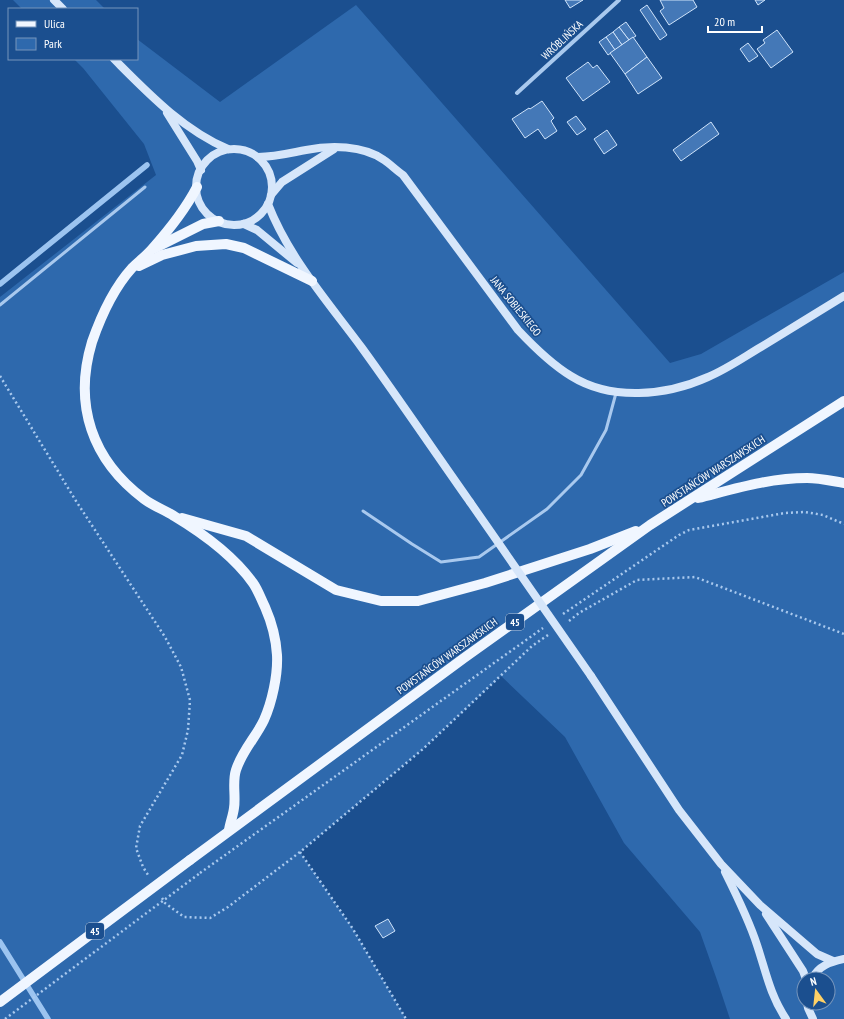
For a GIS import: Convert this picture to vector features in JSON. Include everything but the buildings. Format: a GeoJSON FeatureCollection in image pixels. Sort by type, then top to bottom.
{"type":"FeatureCollection","features":[{"type":"Feature","properties":{"kind":"main road"},"geometry":{"type":"LineString","coordinates":[[54,0],[62,8]]}},
{"type":"Feature","properties":{"kind":"main road"},"geometry":{"type":"LineString","coordinates":[[115,60],[165,109],[211,142],[228,150]]}},
{"type":"Feature","properties":{"kind":"main road"},"geometry":{"type":"LineString","coordinates":[[165,109],[201,170]]}},
{"type":"Feature","properties":{"kind":"main road"},"geometry":{"type":"LineString","coordinates":[[271,195],[282,182],[336,148]]}},
{"type":"Feature","properties":{"kind":"main road","name":"JANA SOBIESKIEGO"},"geometry":{"type":"LineString","coordinates":[[258,157],[271,157],[308,150],[336,148],[361,150],[383,159],[403,175],[518,330],[548,359],[571,376],[606,390],[636,393],[669,390],[709,377],[844,296]]}},
{"type":"Feature","properties":{"kind":"main road"},"geometry":{"type":"LineString","coordinates":[[240,149],[252,153],[258,157],[267,167],[271,176],[272,186],[268,204],[263,212],[256,218],[244,224],[231,225],[219,221],[208,214],[200,204],[197,192],[197,181],[201,170],[208,160],[217,153],[240,149]]}},
{"type":"Feature","properties":{"kind":"main road"},"geometry":{"type":"LineString","coordinates":[[197,187],[188,204],[151,250],[132,269],[106,306],[92,342],[86,364],[86,406],[92,433],[109,465],[120,479],[145,500],[174,516],[214,543],[237,563],[254,585],[272,625],[277,656],[274,687],[264,719],[241,757],[235,772],[234,807],[229,830]]}},
{"type":"Feature","properties":{"kind":"main road"},"geometry":{"type":"LineString","coordinates":[[268,204],[274,218],[301,266],[363,350],[591,676],[679,810],[721,864],[760,905],[817,954],[833,961]]}},
{"type":"Feature","properties":{"kind":"main road"},"geometry":{"type":"LineString","coordinates":[[151,250],[203,224],[219,221]]}},
{"type":"Feature","properties":{"kind":"main road"},"geometry":{"type":"LineString","coordinates":[[244,224],[257,230],[301,266]]}},
{"type":"Feature","properties":{"kind":"main road"},"geometry":{"type":"LineString","coordinates":[[132,269],[162,255],[196,246],[226,244],[244,248],[312,281]]}},
{"type":"Feature","properties":{"kind":"main road","name":"POWSTAŃCÓW WARSZAWSKICH"},"geometry":{"type":"LineString","coordinates":[[0,1002],[229,830],[464,658],[650,525],[844,401]]}},
{"type":"Feature","properties":{"kind":"main road"},"geometry":{"type":"LineString","coordinates":[[688,501],[752,484],[774,480],[808,478],[844,483]]}},
{"type":"Feature","properties":{"kind":"main road"},"geometry":{"type":"LineString","coordinates":[[174,516],[246,536],[336,590],[382,601],[418,602],[590,549],[650,525]]}},
{"type":"Feature","properties":{"kind":"main road"},"geometry":{"type":"LineString","coordinates":[[721,864],[746,914],[768,983],[786,1019]]}},
{"type":"Feature","properties":{"kind":"main road"},"geometry":{"type":"LineString","coordinates":[[760,905],[803,971]]}},
{"type":"Feature","properties":{"kind":"main road"},"geometry":{"type":"LineString","coordinates":[[819,971],[822,967],[833,961],[844,959]]}},
{"type":"Feature","properties":{"kind":"street","name":"WRÓBLIŃSKA"},"geometry":{"type":"LineString","coordinates":[[517,93],[619,0]]}},
{"type":"Feature","properties":{"kind":"lane"},"geometry":{"type":"LineString","coordinates":[[0,305],[146,187]]}},
{"type":"Feature","properties":{"kind":"lane"},"geometry":{"type":"LineString","coordinates":[[363,511],[441,562],[479,557],[547,510],[581,475],[606,430],[617,392]]}},
{"type":"Feature","properties":{"kind":"path"},"geometry":{"type":"LineString","coordinates":[[0,376],[76,501],[165,637],[181,667],[190,700],[188,730],[182,755],[140,826],[136,848],[143,867],[150,879]]}},
{"type":"Feature","properties":{"kind":"path"},"geometry":{"type":"LineString","coordinates":[[560,616],[678,534],[689,530],[798,512],[823,515],[844,524]]}},
{"type":"Feature","properties":{"kind":"path"},"geometry":{"type":"LineString","coordinates":[[568,621],[579,613],[637,580],[694,577],[844,634]]}},
{"type":"Feature","properties":{"kind":"path"},"geometry":{"type":"LineString","coordinates":[[5,1019],[200,873],[547,625]]}},
{"type":"Feature","properties":{"kind":"path"},"geometry":{"type":"LineString","coordinates":[[162,897],[165,903],[184,917],[210,918],[228,907],[300,852],[423,749],[532,646],[550,634]]}},
{"type":"Feature","properties":{"kind":"path"},"geometry":{"type":"LineString","coordinates":[[300,852],[353,929],[406,1019]]}},
{"type":"Feature","properties":{"kind":"green space"},"geometry":{"type":"Polygon","coordinates":[[[13,0],[96,0],[104,8],[21,8],[13,0]]]}},
{"type":"Feature","properties":{"kind":"green space"},"geometry":{"type":"Polygon","coordinates":[[[356,5],[670,363],[701,354],[844,272],[844,1019],[730,1019],[700,932],[624,843],[565,737],[501,676],[423,749],[300,852],[353,929],[406,1019],[0,1019],[0,297],[156,175],[144,144],[75,60],[138,60],[138,40],[220,102],[356,5]]]}},
{"type":"Feature","properties":{"kind":"waterway"},"geometry":{"type":"LineString","coordinates":[[0,284],[147,165]]}},
{"type":"Feature","properties":{"kind":"waterway"},"geometry":{"type":"LineString","coordinates":[[0,942],[48,1019]]}}]}
